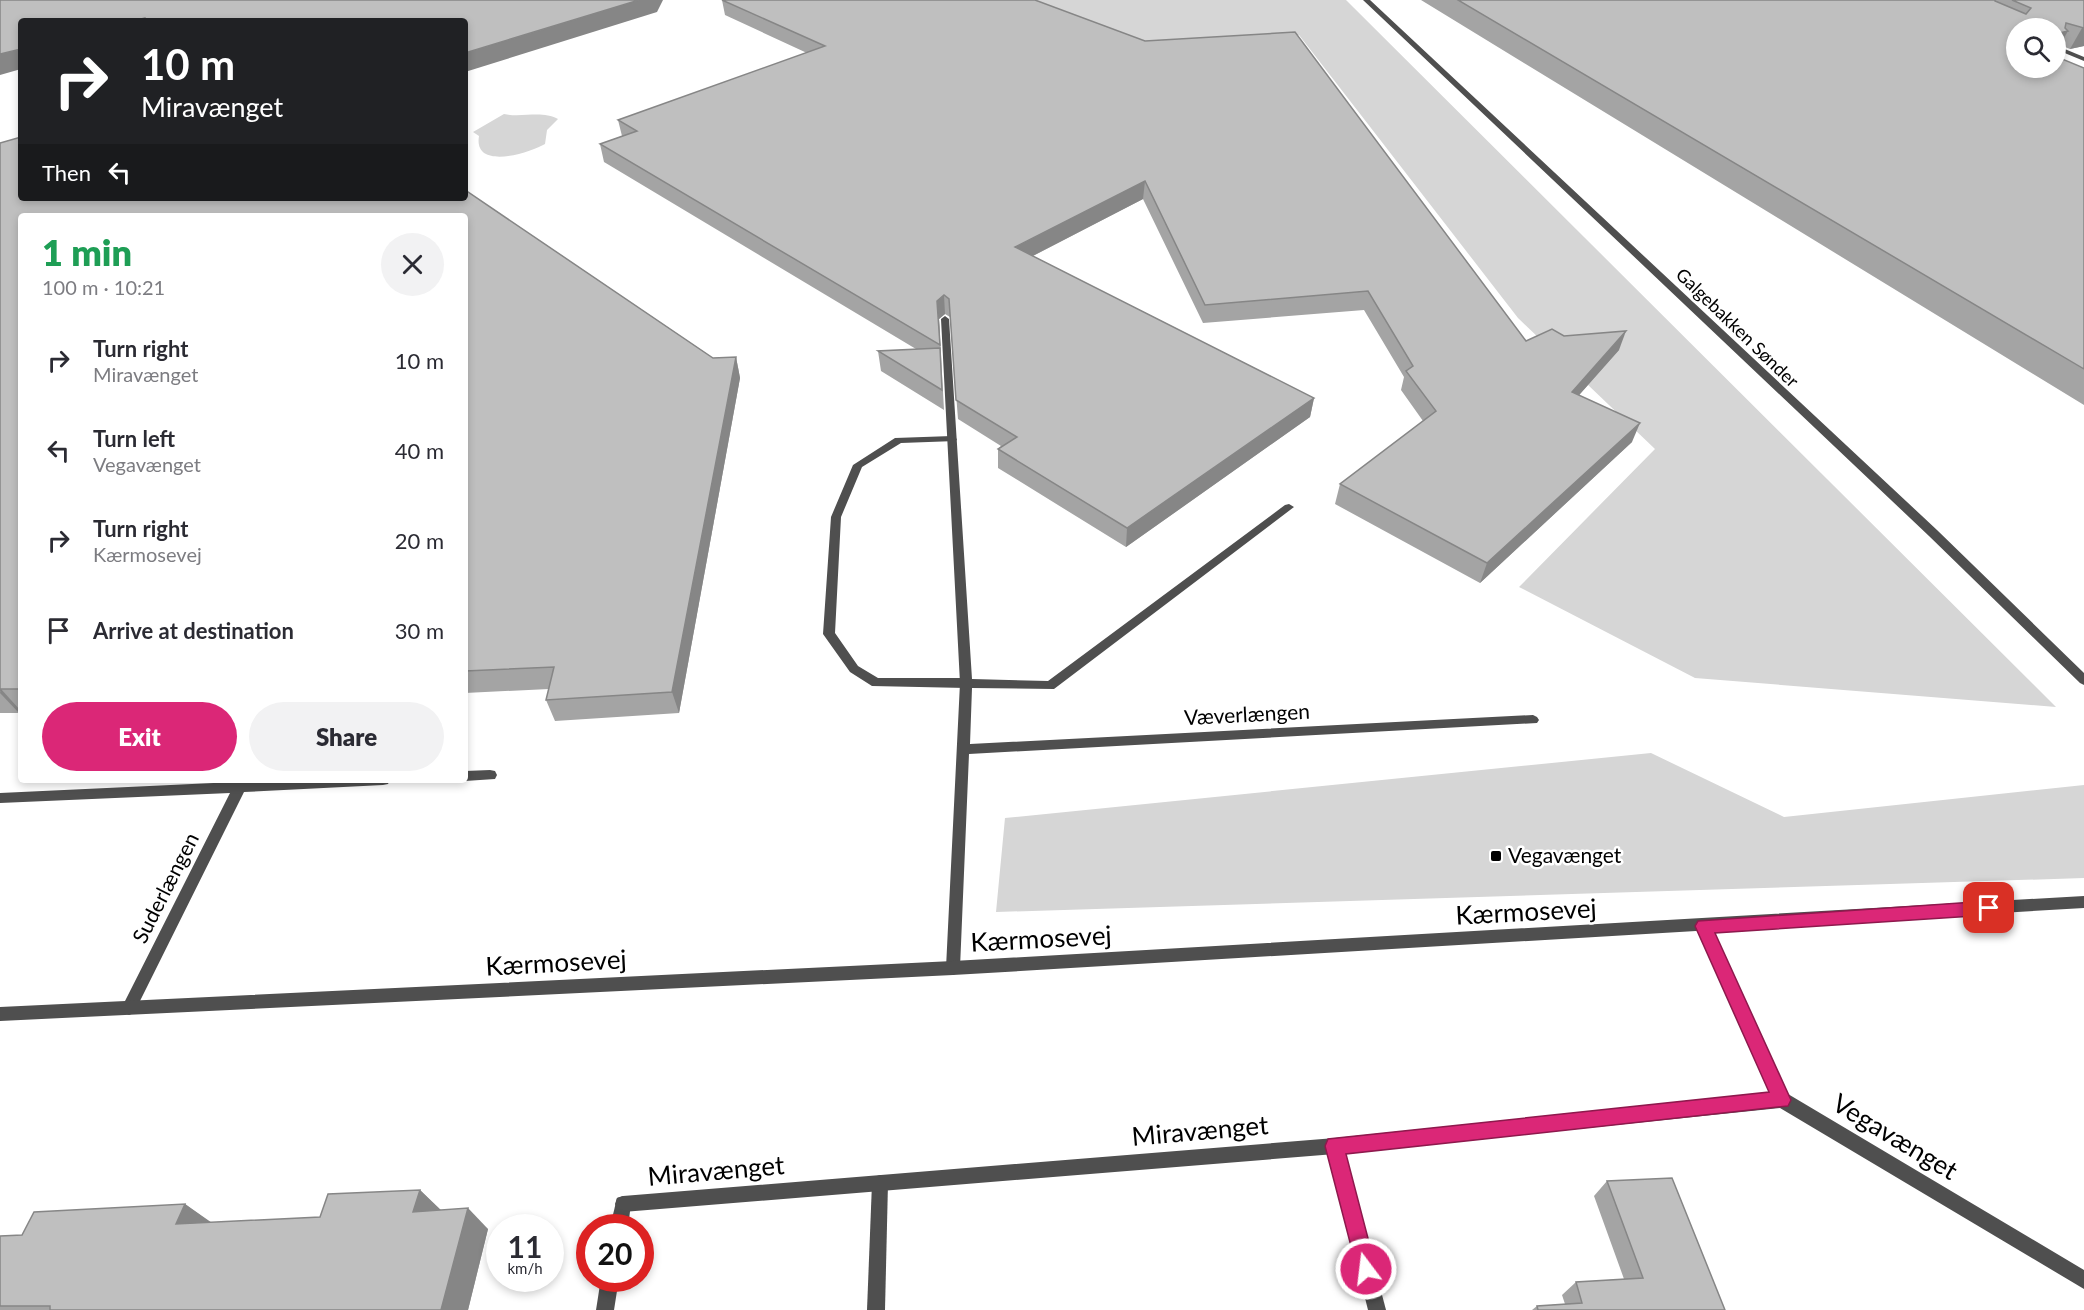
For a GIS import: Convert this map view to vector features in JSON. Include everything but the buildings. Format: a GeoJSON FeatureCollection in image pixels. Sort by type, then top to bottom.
{"type":"FeatureCollection","features":[{"type":"Feature","properties":{"kind":"street","name":"Galgebakken Sønder"},"geometry":{"type":"LineString","coordinates":[[1366,0],[1933,533],[2084,680]]}},
{"type":"Feature","properties":{"kind":"street"},"geometry":{"type":"LineString","coordinates":[[2066,52],[2084,59]]}},
{"type":"Feature","properties":{"kind":"street"},"geometry":{"type":"LineString","coordinates":[[945,320],[966,683],[952,968]]}},
{"type":"Feature","properties":{"kind":"street"},"geometry":{"type":"LineString","coordinates":[[952,439],[899,441],[858,465],[836,517],[829,634],[854,669],[876,682],[1050,686],[1289,507]]}},
{"type":"Feature","properties":{"kind":"street","name":"Væverlængen"},"geometry":{"type":"LineString","coordinates":[[963,749],[1533,720]]}},
{"type":"Feature","properties":{"kind":"street"},"geometry":{"type":"LineString","coordinates":[[468,776],[490,774]]}},
{"type":"Feature","properties":{"kind":"street"},"geometry":{"type":"LineString","coordinates":[[0,798],[321,783]]}},
{"type":"Feature","properties":{"kind":"street","name":"Suderlængen"},"geometry":{"type":"LineString","coordinates":[[129,1008],[240,787]]}},
{"type":"Feature","properties":{"kind":"street","name":"Kærmosevej"},"geometry":{"type":"LineString","coordinates":[[0,1014],[952,968],[2084,902]]}},
{"type":"Feature","properties":{"kind":"street"},"geometry":{"type":"LineString","coordinates":[[1703,926],[1782,1100]]}},
{"type":"Feature","properties":{"kind":"street","name":"Miravænget"},"geometry":{"type":"LineString","coordinates":[[621,1214],[623,1204],[1335,1146],[1782,1100]]}},
{"type":"Feature","properties":{"kind":"street","name":"Vegavænget"},"geometry":{"type":"LineString","coordinates":[[1782,1100],[2084,1280]]}},
{"type":"Feature","properties":{"kind":"street"},"geometry":{"type":"LineString","coordinates":[[1335,1146],[1377,1310]]}},
{"type":"Feature","properties":{"kind":"street"},"geometry":{"type":"LineString","coordinates":[[876,1310],[880,1183]]}},
{"type":"Feature","properties":{"kind":"street"},"geometry":{"type":"LineString","coordinates":[[605,1310],[608,1292]]}},
{"type":"Feature","properties":{"kind":"shaded area"},"geometry":{"type":"Polygon","coordinates":[[[1020,0],[1346,0],[2056,707],[1695,678],[1519,587],[1655,449],[1518,318],[1299,35],[1069,52],[1020,0]]]}},
{"type":"Feature","properties":{"kind":"shaded area"},"geometry":{"type":"Polygon","coordinates":[[[504,114],[545,115],[558,119],[547,130],[545,144],[538,148],[516,155],[493,156],[485,153],[479,147],[479,136],[473,132],[504,114]]]}},
{"type":"Feature","properties":{"kind":"shaded area"},"geometry":{"type":"Polygon","coordinates":[[[1651,753],[1784,817],[2084,785],[2084,878],[996,912],[1005,818],[1651,753]]]}},
{"type":"Feature","properties":{"kind":"place","name":"Vegavænget"},"geometry":{"type":"Point","coordinates":[1496,856]}},
{"type":"Feature","properties":{"kind":"route"},"geometry":{"type":"LineString","coordinates":[[1366,1269],[1335,1146],[1782,1100],[1703,926],[1989,908]]}}]}
